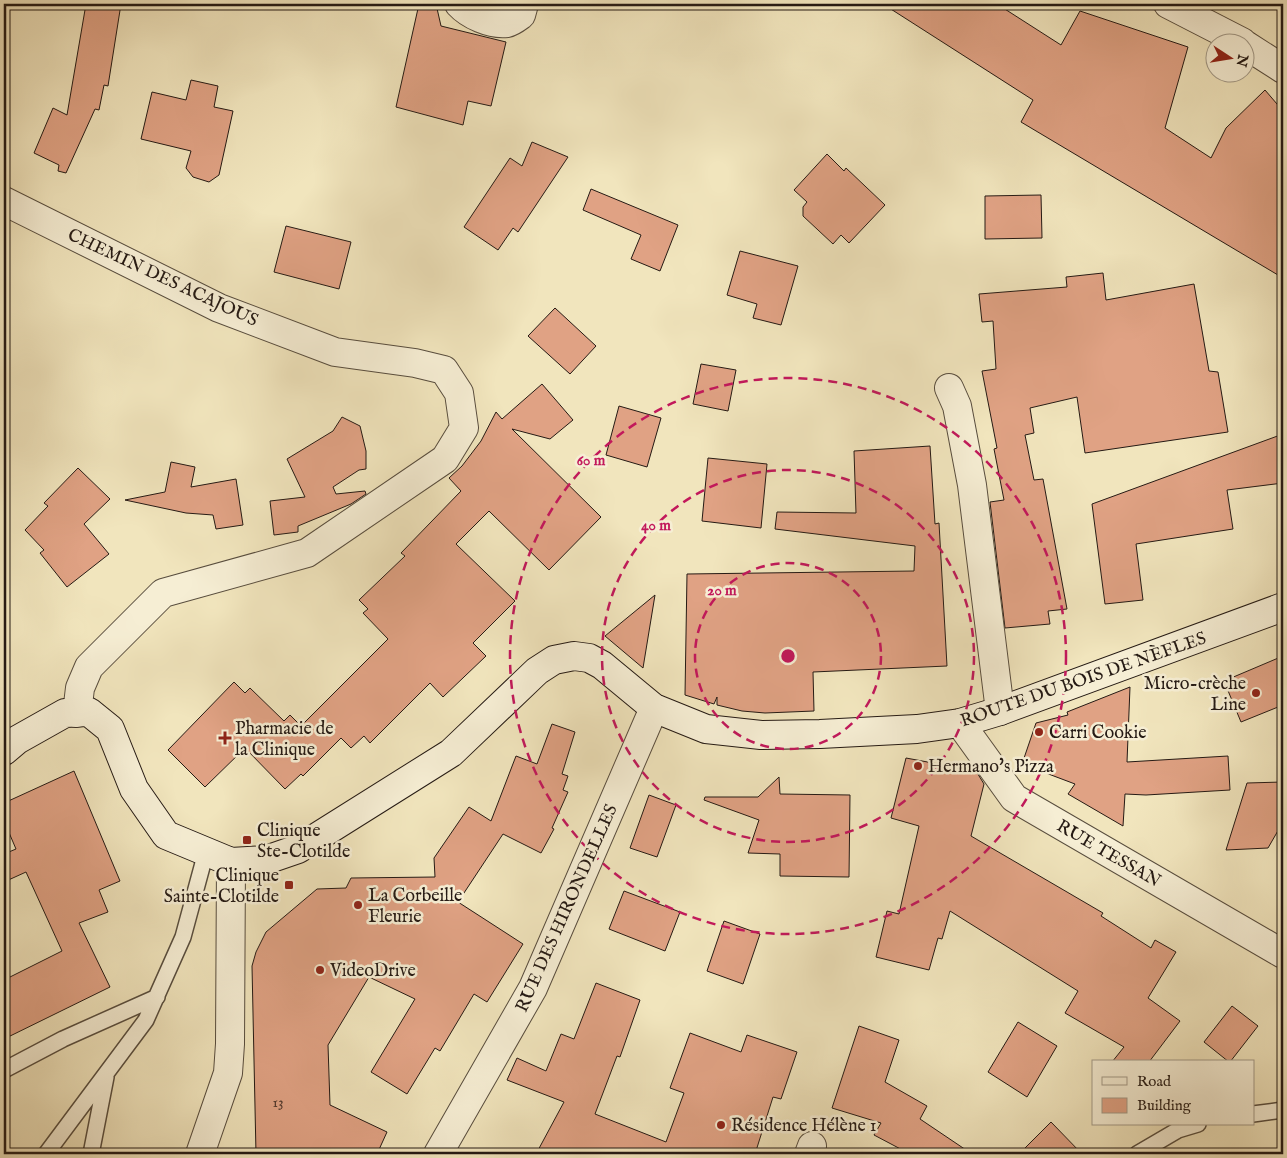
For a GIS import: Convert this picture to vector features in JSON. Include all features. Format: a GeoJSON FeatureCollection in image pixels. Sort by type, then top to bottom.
{"type":"FeatureCollection","features":[{"type":"Feature","properties":{"kind":"street"},"geometry":{"type":"LineString","coordinates":[[459,4],[464,10],[489,21],[508,23],[521,15],[524,4]]}},
{"type":"Feature","properties":{"kind":"street"},"geometry":{"type":"LineString","coordinates":[[1168,4],[1223,32]]}},
{"type":"Feature","properties":{"kind":"street"},"geometry":{"type":"LineString","coordinates":[[1254,50],[1283,70]]}},
{"type":"Feature","properties":{"kind":"street","name":"CHEMIN DES ACAJOUS"},"geometry":{"type":"LineString","coordinates":[[4,201],[219,308],[335,352],[415,363],[444,370],[459,393],[464,428],[446,459],[307,553],[163,593],[88,668],[80,688],[77,713]]}},
{"type":"Feature","properties":{"kind":"street"},"geometry":{"type":"LineString","coordinates":[[949,388],[957,406],[972,485],[1000,711]]}},
{"type":"Feature","properties":{"kind":"street","name":"ROUTE DU BOIS DE NÈFLES"},"geometry":{"type":"LineString","coordinates":[[77,713],[88,712],[110,729],[134,789],[166,835],[232,862],[266,860],[298,849],[451,753],[537,670],[554,660],[574,656],[588,658],[602,665],[654,708],[706,729],[761,735],[917,729],[960,723],[1000,711],[1283,608]]}},
{"type":"Feature","properties":{"kind":"street","name":"RUE DES HIRONDELLES"},"geometry":{"type":"LineString","coordinates":[[438,1154],[533,988],[654,708]]}},
{"type":"Feature","properties":{"kind":"street"},"geometry":{"type":"LineString","coordinates":[[4,751],[16,740],[65,713],[77,713]]}},
{"type":"Feature","properties":{"kind":"street","name":"RUE TESSAN"},"geometry":{"type":"LineString","coordinates":[[960,723],[1014,798],[1283,954]]}},
{"type":"Feature","properties":{"kind":"street"},"geometry":{"type":"LineString","coordinates":[[200,1154],[228,1073],[232,862]]}},
{"type":"Feature","properties":{"kind":"lane"},"geometry":{"type":"LineString","coordinates":[[46,1154],[146,1020],[183,937],[206,852]]}},
{"type":"Feature","properties":{"kind":"lane"},"geometry":{"type":"LineString","coordinates":[[4,1070],[63,1039],[157,997]]}},
{"type":"Feature","properties":{"kind":"lane"},"geometry":{"type":"LineString","coordinates":[[91,1154],[106,1074]]}},
{"type":"Feature","properties":{"kind":"lane"},"geometry":{"type":"LineString","coordinates":[[1254,1114],[1283,1110]]}},
{"type":"Feature","properties":{"kind":"lane"},"geometry":{"type":"LineString","coordinates":[[1138,1154],[1178,1130],[1191,1126]]}},
{"type":"Feature","properties":{"kind":"building"},"geometry":{"type":"Polygon","coordinates":[[[86,4],[121,4],[108,86],[104,85],[99,110],[95,109],[66,173],[58,171],[59,165],[34,153],[53,108],[67,115],[86,4]]]}},
{"type":"Feature","properties":{"kind":"building"},"geometry":{"type":"Polygon","coordinates":[[[419,4],[436,4],[441,26],[506,42],[491,106],[468,101],[463,125],[396,107],[419,4]]]}},
{"type":"Feature","properties":{"kind":"building"},"geometry":{"type":"Polygon","coordinates":[[[883,4],[997,4],[1061,45],[1080,11],[1188,47],[1165,128],[1211,158],[1226,128],[1265,90],[1283,111],[1283,278],[1021,122],[1033,100],[883,4]]]}},
{"type":"Feature","properties":{"kind":"building"},"geometry":{"type":"Polygon","coordinates":[[[191,80],[218,86],[214,107],[233,111],[219,175],[209,182],[193,177],[186,168],[191,151],[141,139],[152,92],[186,100],[191,80]]]}},
{"type":"Feature","properties":{"kind":"building"},"geometry":{"type":"Polygon","coordinates":[[[532,142],[568,157],[518,232],[513,228],[498,250],[464,227],[510,158],[522,166],[532,142]]]}},
{"type":"Feature","properties":{"kind":"building"},"geometry":{"type":"Polygon","coordinates":[[[827,154],[844,171],[846,168],[885,205],[849,243],[841,235],[833,244],[803,216],[803,207],[807,202],[794,190],[827,154]]]}},
{"type":"Feature","properties":{"kind":"building"},"geometry":{"type":"Polygon","coordinates":[[[591,189],[678,225],[660,271],[631,259],[641,235],[583,210],[591,189]]]}},
{"type":"Feature","properties":{"kind":"building"},"geometry":{"type":"Polygon","coordinates":[[[1041,195],[1042,238],[985,239],[985,196],[1041,195]]]}},
{"type":"Feature","properties":{"kind":"building"},"geometry":{"type":"Polygon","coordinates":[[[286,226],[351,242],[339,289],[274,272],[286,226]]]}},
{"type":"Feature","properties":{"kind":"building"},"geometry":{"type":"Polygon","coordinates":[[[740,251],[798,266],[781,325],[753,318],[757,304],[727,295],[740,251]]]}},
{"type":"Feature","properties":{"kind":"building"},"geometry":{"type":"Polygon","coordinates":[[[1103,273],[1106,300],[1194,284],[1209,371],[1218,372],[1228,432],[1085,453],[1077,397],[1030,408],[1034,433],[1025,435],[1034,480],[1043,479],[1067,609],[1048,611],[1050,624],[1005,628],[990,502],[1004,500],[994,449],[997,448],[982,371],[996,369],[993,321],[982,322],[979,294],[1067,287],[1066,277],[1103,273]]]}},
{"type":"Feature","properties":{"kind":"building"},"geometry":{"type":"Polygon","coordinates":[[[555,308],[596,346],[570,374],[528,336],[555,308]]]}},
{"type":"Feature","properties":{"kind":"building"},"geometry":{"type":"Polygon","coordinates":[[[701,364],[736,370],[728,411],[693,404],[701,364]]]}},
{"type":"Feature","properties":{"kind":"building"},"geometry":{"type":"Polygon","coordinates":[[[542,384],[573,420],[550,439],[512,429],[601,517],[549,570],[489,511],[456,544],[515,601],[473,643],[486,656],[443,697],[430,683],[370,743],[364,736],[351,748],[341,738],[303,776],[301,774],[285,789],[245,748],[205,787],[168,750],[234,682],[245,693],[250,688],[284,721],[290,715],[301,726],[388,639],[363,613],[368,609],[359,600],[405,556],[401,553],[461,491],[449,478],[462,466],[481,441],[496,412],[502,419],[542,384]]]}},
{"type":"Feature","properties":{"kind":"building"},"geometry":{"type":"Polygon","coordinates":[[[619,406],[661,418],[647,467],[606,455],[619,406]]]}},
{"type":"Feature","properties":{"kind":"building"},"geometry":{"type":"Polygon","coordinates":[[[342,417],[360,426],[366,451],[366,469],[359,470],[333,487],[336,494],[365,491],[366,494],[351,504],[298,526],[298,532],[274,535],[270,501],[305,497],[287,459],[333,431],[342,417]]]}},
{"type":"Feature","properties":{"kind":"building"},"geometry":{"type":"Polygon","coordinates":[[[1283,434],[1283,483],[1227,490],[1233,529],[1136,544],[1143,600],[1105,604],[1092,504],[1283,434]]]}},
{"type":"Feature","properties":{"kind":"building"},"geometry":{"type":"Polygon","coordinates":[[[930,446],[935,524],[939,523],[947,666],[813,672],[814,711],[765,713],[742,711],[717,705],[717,697],[714,704],[685,695],[687,574],[914,571],[915,546],[775,529],[777,512],[856,513],[854,451],[930,446]]]}},
{"type":"Feature","properties":{"kind":"building"},"geometry":{"type":"Polygon","coordinates":[[[708,458],[767,464],[761,528],[702,521],[708,458]]]}},
{"type":"Feature","properties":{"kind":"building"},"geometry":{"type":"Polygon","coordinates":[[[171,462],[195,467],[191,487],[236,479],[243,525],[216,529],[213,515],[186,513],[125,500],[165,492],[171,462]]]}},
{"type":"Feature","properties":{"kind":"building"},"geometry":{"type":"Polygon","coordinates":[[[78,468],[110,499],[84,524],[109,554],[67,587],[40,553],[44,550],[25,530],[48,506],[44,503],[78,468]]]}},
{"type":"Feature","properties":{"kind":"building"},"geometry":{"type":"Polygon","coordinates":[[[655,595],[643,668],[605,636],[655,595]]]}},
{"type":"Feature","properties":{"kind":"building","name":"Micro-crèche Line"},"geometry":{"type":"Polygon","coordinates":[[[1283,656],[1283,705],[1241,722],[1224,681],[1283,656]]]}},
{"type":"Feature","properties":{"kind":"building"},"geometry":{"type":"Polygon","coordinates":[[[1130,687],[1127,762],[1228,756],[1230,790],[1146,795],[1125,794],[1123,826],[1068,794],[1075,784],[1022,764],[1036,723],[1068,715],[1067,712],[1130,687]]]}},
{"type":"Feature","properties":{"kind":"building"},"geometry":{"type":"Polygon","coordinates":[[[552,724],[575,732],[562,774],[568,776],[563,790],[568,792],[552,828],[554,829],[541,853],[503,834],[458,902],[523,944],[487,1002],[474,994],[440,1051],[435,1048],[407,1094],[371,1072],[415,999],[369,977],[328,1045],[330,1105],[387,1132],[377,1154],[256,1154],[252,966],[256,952],[266,932],[317,889],[346,888],[351,878],[435,877],[434,858],[469,807],[491,821],[516,756],[537,764],[552,724]]]}},
{"type":"Feature","properties":{"kind":"building"},"geometry":{"type":"Polygon","coordinates":[[[906,758],[976,771],[984,784],[971,836],[1103,913],[1101,916],[1151,948],[1155,940],[1176,952],[1148,998],[1180,1021],[1151,1060],[1114,1060],[1124,1047],[1065,1013],[1078,991],[950,911],[942,939],[938,938],[929,970],[876,957],[887,911],[899,914],[919,826],[891,818],[906,758]]]}},
{"type":"Feature","properties":{"kind":"building"},"geometry":{"type":"Polygon","coordinates":[[[74,771],[120,881],[99,890],[108,912],[79,923],[110,987],[4,1039],[4,980],[62,951],[26,872],[4,882],[4,854],[16,849],[4,821],[4,803],[74,771]]]}},
{"type":"Feature","properties":{"kind":"building"},"geometry":{"type":"Polygon","coordinates":[[[779,777],[780,794],[850,795],[849,877],[780,876],[780,854],[748,853],[759,820],[704,800],[705,797],[758,797],[779,777]]]}},
{"type":"Feature","properties":{"kind":"building"},"geometry":{"type":"Polygon","coordinates":[[[1283,782],[1283,822],[1268,848],[1226,850],[1247,783],[1283,782]]]}},
{"type":"Feature","properties":{"kind":"building"},"geometry":{"type":"Polygon","coordinates":[[[649,795],[676,805],[657,857],[630,848],[649,795]]]}},
{"type":"Feature","properties":{"kind":"building"},"geometry":{"type":"Polygon","coordinates":[[[624,891],[680,912],[665,951],[609,929],[624,891]]]}},
{"type":"Feature","properties":{"kind":"building"},"geometry":{"type":"Polygon","coordinates":[[[724,921],[760,934],[743,984],[707,971],[724,921]]]}},
{"type":"Feature","properties":{"kind":"building"},"geometry":{"type":"Polygon","coordinates":[[[596,983],[640,1000],[620,1057],[617,1056],[595,1114],[666,1142],[684,1093],[670,1088],[690,1033],[741,1052],[747,1035],[797,1052],[781,1099],[773,1097],[755,1154],[536,1154],[564,1102],[507,1080],[517,1058],[546,1071],[561,1034],[574,1039],[596,983]]]}},
{"type":"Feature","properties":{"kind":"building"},"geometry":{"type":"Polygon","coordinates":[[[1232,1006],[1258,1026],[1232,1060],[1226,1060],[1204,1042],[1232,1006]]]}},
{"type":"Feature","properties":{"kind":"building"},"geometry":{"type":"Polygon","coordinates":[[[1018,1022],[1057,1046],[1027,1097],[988,1072],[1018,1022]]]}},
{"type":"Feature","properties":{"kind":"building"},"geometry":{"type":"Polygon","coordinates":[[[859,1026],[899,1040],[885,1082],[927,1106],[920,1119],[972,1154],[910,1154],[874,1135],[881,1123],[832,1108],[859,1026]]]}},
{"type":"Feature","properties":{"kind":"building"},"geometry":{"type":"Polygon","coordinates":[[[1051,1122],[1082,1154],[1019,1154],[1051,1122]]]}},
{"type":"Feature","properties":{"kind":"place","name":"Micro-crèche Line"},"geometry":{"type":"Point","coordinates":[1256,693]}},
{"type":"Feature","properties":{"kind":"place","name":"Carri Cookie"},"geometry":{"type":"Point","coordinates":[1039,732]}},
{"type":"Feature","properties":{"kind":"place","name":"Pharmacie de la Clinique"},"geometry":{"type":"Point","coordinates":[225,738]}},
{"type":"Feature","properties":{"kind":"place","name":"Hermano's Pizza"},"geometry":{"type":"Point","coordinates":[918,766]}},
{"type":"Feature","properties":{"kind":"place","name":"Clinique Ste-Clotilde"},"geometry":{"type":"Point","coordinates":[247,840]}},
{"type":"Feature","properties":{"kind":"place","name":"Clinique Sainte-Clotilde"},"geometry":{"type":"Point","coordinates":[289,885]}},
{"type":"Feature","properties":{"kind":"place","name":"La Corbeille Fleurie"},"geometry":{"type":"Point","coordinates":[358,905]}},
{"type":"Feature","properties":{"kind":"place","name":"VideoDrive"},"geometry":{"type":"Point","coordinates":[320,970]}},
{"type":"Feature","properties":{"kind":"place","name":"Résidence Hélène 1"},"geometry":{"type":"Point","coordinates":[721,1125]}}]}
